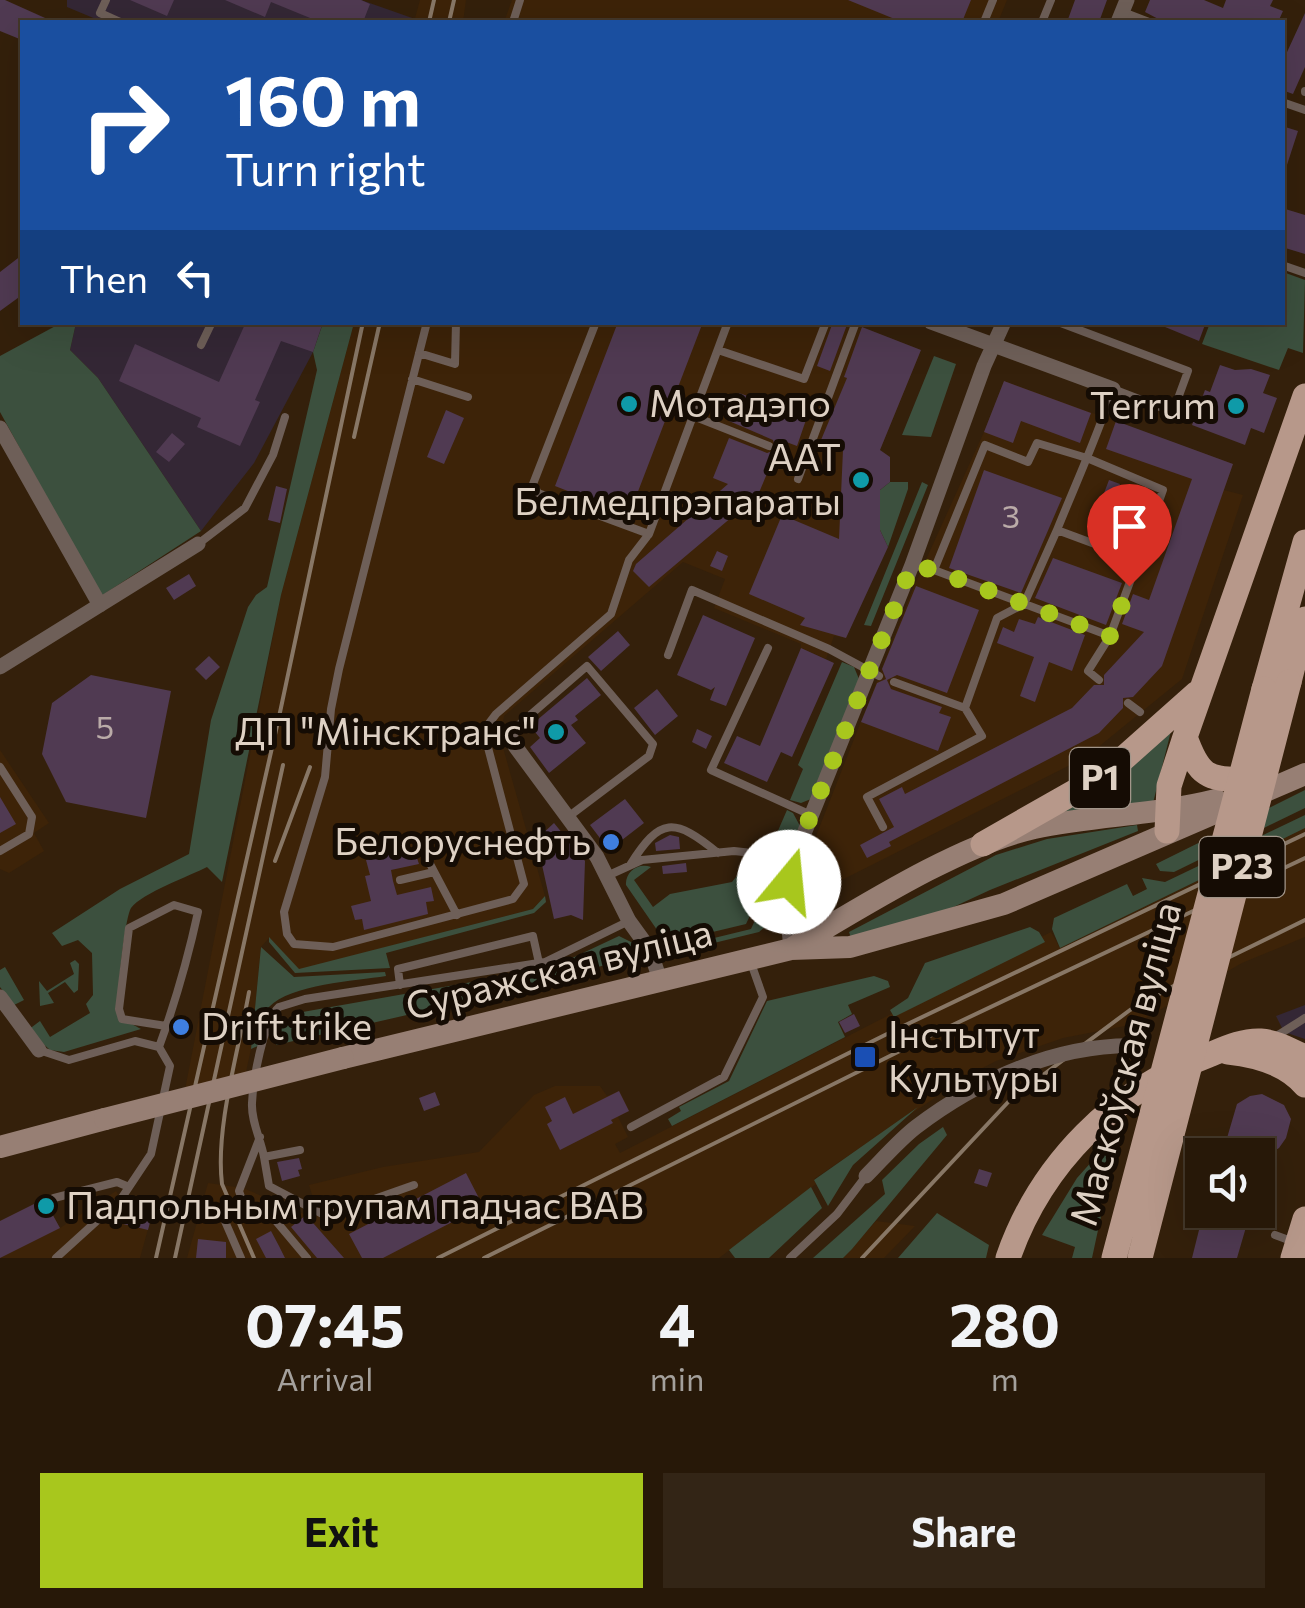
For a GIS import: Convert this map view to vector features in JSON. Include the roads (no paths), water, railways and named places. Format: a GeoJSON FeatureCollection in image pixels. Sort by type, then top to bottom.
{"type":"FeatureCollection","features":[{"type":"Feature","properties":{"kind":"main road","name":"Р1"},"geometry":{"type":"LineString","coordinates":[[983,844],[1106,774],[1200,689],[1260,532],[1304,401]]}},
{"type":"Feature","properties":{"kind":"main road","name":"Маскоўская вуліца"},"geometry":{"type":"LineString","coordinates":[[1114,1258],[1305,542]]}},
{"type":"Feature","properties":{"kind":"main road","name":"Маскоўская вуліца"},"geometry":{"type":"LineString","coordinates":[[1140,1258],[1206,1052],[1305,619]]}},
{"type":"Feature","properties":{"kind":"main road"},"geometry":{"type":"LineString","coordinates":[[1168,820],[1169,786],[1200,689]]}},
{"type":"Feature","properties":{"kind":"main road"},"geometry":{"type":"LineString","coordinates":[[1185,736],[1195,764],[1203,773],[1258,782]]}},
{"type":"Feature","properties":{"kind":"main road","name":"Суражская вуліца"},"geometry":{"type":"LineString","coordinates":[[0,1147],[660,980],[792,949],[850,948],[1004,904],[1168,820],[1305,759]]}},
{"type":"Feature","properties":{"kind":"main road","name":"Суражская вуліца"},"geometry":{"type":"LineString","coordinates":[[792,949],[983,844],[1035,828],[1168,820],[1305,774]]}},
{"type":"Feature","properties":{"kind":"main road"},"geometry":{"type":"LineString","coordinates":[[1267,1051],[1305,1085]]}},
{"type":"Feature","properties":{"kind":"main road"},"geometry":{"type":"LineString","coordinates":[[1008,1258],[1026,1213],[1046,1180],[1076,1143],[1128,1096],[1206,1052],[1267,1051],[1305,1057]]}},
{"type":"Feature","properties":{"kind":"street"},"geometry":{"type":"LineString","coordinates":[[939,325],[1113,389]]}},
{"type":"Feature","properties":{"kind":"street"},"geometry":{"type":"LineString","coordinates":[[792,949],[786,900],[792,864],[874,674],[1003,325]]}},
{"type":"Feature","properties":{"kind":"street"},"geometry":{"type":"LineString","coordinates":[[0,428],[100,604]]}},
{"type":"Feature","properties":{"kind":"street"},"geometry":{"type":"LineString","coordinates":[[0,667],[198,544]]}},
{"type":"Feature","properties":{"kind":"street"},"geometry":{"type":"LineString","coordinates":[[514,746],[597,857],[629,921],[650,950],[660,980]]}},
{"type":"Feature","properties":{"kind":"street"},"geometry":{"type":"LineString","coordinates":[[0,998],[39,1050]]}},
{"type":"Feature","properties":{"kind":"street"},"geometry":{"type":"LineString","coordinates":[[866,1176],[915,1128],[1002,1076],[1093,1047],[1206,1052]]}},
{"type":"Feature","properties":{"kind":"lane"},"geometry":{"type":"LineString","coordinates":[[106,0],[100,13],[116,20]]}},
{"type":"Feature","properties":{"kind":"lane"},"geometry":{"type":"LineString","coordinates":[[202,345],[211,325]]}},
{"type":"Feature","properties":{"kind":"lane"},"geometry":{"type":"LineString","coordinates":[[427,325],[339,669],[331,709],[326,777],[284,912],[284,924],[294,944],[332,947],[513,899],[524,884],[486,740],[487,726],[610,614],[629,560],[649,534],[727,325]]}},
{"type":"Feature","properties":{"kind":"lane"},"geometry":{"type":"LineString","coordinates":[[420,352],[455,364],[456,325]]}},
{"type":"Feature","properties":{"kind":"lane"},"geometry":{"type":"LineString","coordinates":[[595,325],[533,484],[538,493],[649,534]]}},
{"type":"Feature","properties":{"kind":"lane"},"geometry":{"type":"LineString","coordinates":[[718,350],[804,379],[825,325]]}},
{"type":"Feature","properties":{"kind":"lane"},"geometry":{"type":"LineString","coordinates":[[798,479],[855,325]]}},
{"type":"Feature","properties":{"kind":"lane"},"geometry":{"type":"LineString","coordinates":[[965,708],[998,618],[1024,604],[1113,389],[1174,412],[1188,371],[1066,325]]}},
{"type":"Feature","properties":{"kind":"lane"},"geometry":{"type":"LineString","coordinates":[[412,379],[468,397]]}},
{"type":"Feature","properties":{"kind":"lane"},"geometry":{"type":"LineString","coordinates":[[693,416],[769,446]]}},
{"type":"Feature","properties":{"kind":"lane"},"geometry":{"type":"LineString","coordinates":[[198,544],[245,508],[266,470],[286,417]]}},
{"type":"Feature","properties":{"kind":"lane"},"geometry":{"type":"LineString","coordinates":[[934,570],[985,445],[1028,462],[1037,443],[1086,458],[1163,490],[1110,636],[1088,671],[1099,680]]}},
{"type":"Feature","properties":{"kind":"lane"},"geometry":{"type":"LineString","coordinates":[[1057,530],[1138,560]]}},
{"type":"Feature","properties":{"kind":"lane"},"geometry":{"type":"LineString","coordinates":[[912,565],[1110,636]]}},
{"type":"Feature","properties":{"kind":"lane"},"geometry":{"type":"LineString","coordinates":[[668,654],[692,590],[874,674]]}},
{"type":"Feature","properties":{"kind":"lane"},"geometry":{"type":"LineString","coordinates":[[768,648],[711,770],[811,815]]}},
{"type":"Feature","properties":{"kind":"lane"},"geometry":{"type":"LineString","coordinates":[[514,746],[514,729],[587,666],[653,744],[648,756],[566,819]]}},
{"type":"Feature","properties":{"kind":"lane"},"geometry":{"type":"LineString","coordinates":[[883,827],[867,797],[982,736],[965,708],[894,682]]}},
{"type":"Feature","properties":{"kind":"lane"},"geometry":{"type":"LineString","coordinates":[[1128,703],[1140,712]]}},
{"type":"Feature","properties":{"kind":"lane"},"geometry":{"type":"LineString","coordinates":[[0,766],[32,817],[28,834],[0,851]]}},
{"type":"Feature","properties":{"kind":"lane"},"geometry":{"type":"LineString","coordinates":[[630,865],[648,836],[670,828],[690,833],[718,853]]}},
{"type":"Feature","properties":{"kind":"lane"},"geometry":{"type":"LineString","coordinates":[[419,842],[457,914]]}},
{"type":"Feature","properties":{"kind":"lane"},"geometry":{"type":"LineString","coordinates":[[607,876],[653,858],[718,853],[771,855],[792,864]]}},
{"type":"Feature","properties":{"kind":"lane"},"geometry":{"type":"LineString","coordinates":[[400,880],[434,872]]}},
{"type":"Feature","properties":{"kind":"lane"},"geometry":{"type":"LineString","coordinates":[[159,1047],[166,1026],[198,912],[174,905],[129,928],[119,1009],[122,1019],[166,1026]]}},
{"type":"Feature","properties":{"kind":"lane"},"geometry":{"type":"LineString","coordinates":[[414,1185],[326,1216],[270,1186],[252,1104],[266,1026],[272,1013],[286,1003],[539,962],[629,921]]}},
{"type":"Feature","properties":{"kind":"lane"},"geometry":{"type":"LineString","coordinates":[[400,984],[398,970],[533,936],[539,962]]}},
{"type":"Feature","properties":{"kind":"lane"},"geometry":{"type":"LineString","coordinates":[[631,1127],[724,1076],[763,997],[750,959]]}},
{"type":"Feature","properties":{"kind":"lane"},"geometry":{"type":"LineString","coordinates":[[1267,1051],[1280,1031],[1305,1018]]}},
{"type":"Feature","properties":{"kind":"lane"},"geometry":{"type":"LineString","coordinates":[[39,1050],[68,1060],[136,1041],[159,1047],[170,1066],[151,1154],[122,1199],[66,1255],[56,1258]]}},
{"type":"Feature","properties":{"kind":"lane"},"geometry":{"type":"LineString","coordinates":[[246,1210],[238,1191],[260,1136]]}},
{"type":"Feature","properties":{"kind":"lane"},"geometry":{"type":"LineString","coordinates":[[264,1157],[300,1150]]}},
{"type":"Feature","properties":{"kind":"lane"},"geometry":{"type":"LineString","coordinates":[[790,1258],[837,1214],[866,1176]]}},
{"type":"Feature","properties":{"kind":"lane"},"geometry":{"type":"LineString","coordinates":[[54,1198],[117,1182],[130,1187]]}},
{"type":"Feature","properties":{"kind":"lane"},"geometry":{"type":"LineString","coordinates":[[241,1258],[224,1219],[246,1210],[270,1214],[306,1258]]}},
{"type":"Feature","properties":{"kind":"railway"},"geometry":{"type":"LineString","coordinates":[[429,20],[434,0]]}},
{"type":"Feature","properties":{"kind":"railway"},"geometry":{"type":"LineString","coordinates":[[449,20],[454,0]]}},
{"type":"Feature","properties":{"kind":"railway"},"geometry":{"type":"LineString","coordinates":[[156,1258],[279,717],[362,325]]}},
{"type":"Feature","properties":{"kind":"railway"},"geometry":{"type":"LineString","coordinates":[[354,437],[379,325]]}},
{"type":"Feature","properties":{"kind":"railway"},"geometry":{"type":"LineString","coordinates":[[175,1258],[283,765]]}},
{"type":"Feature","properties":{"kind":"railway"},"geometry":{"type":"LineString","coordinates":[[275,861],[310,767]]}},
{"type":"Feature","properties":{"kind":"railway"},"geometry":{"type":"LineString","coordinates":[[438,1258],[893,1031],[1305,834]]}},
{"type":"Feature","properties":{"kind":"railway"},"geometry":{"type":"LineString","coordinates":[[484,1258],[940,1031],[1305,858]]}},
{"type":"Feature","properties":{"kind":"railway"},"geometry":{"type":"LineString","coordinates":[[862,1258],[1011,1099],[1130,1010],[1305,920]]}},
{"type":"Feature","properties":{"kind":"railway"},"geometry":{"type":"LineString","coordinates":[[249,992],[225,1114],[221,1162],[222,1184],[254,1258]]}},
{"type":"Feature","properties":{"kind":"place","name":"Мотадэпо"},"geometry":{"type":"Point","coordinates":[629,404]}},
{"type":"Feature","properties":{"kind":"place","name":"Terrum"},"geometry":{"type":"Point","coordinates":[1236,406]}},
{"type":"Feature","properties":{"kind":"place","name":"ААТ Белмедпрэпараты"},"geometry":{"type":"Point","coordinates":[861,480]}},
{"type":"Feature","properties":{"kind":"place","name":"ДП \"Мінсктранс\""},"geometry":{"type":"Point","coordinates":[556,732]}},
{"type":"Feature","properties":{"kind":"place","name":"Белоруснефть"},"geometry":{"type":"Point","coordinates":[611,842]}},
{"type":"Feature","properties":{"kind":"place","name":"Drift trike"},"geometry":{"type":"Point","coordinates":[181,1027]}},
{"type":"Feature","properties":{"kind":"place","name":"Інстытут Культуры"},"geometry":{"type":"Point","coordinates":[865,1057]}},
{"type":"Feature","properties":{"kind":"place","name":"Падпольным групам падчас ВАВ"},"geometry":{"type":"Point","coordinates":[46,1206]}}]}
